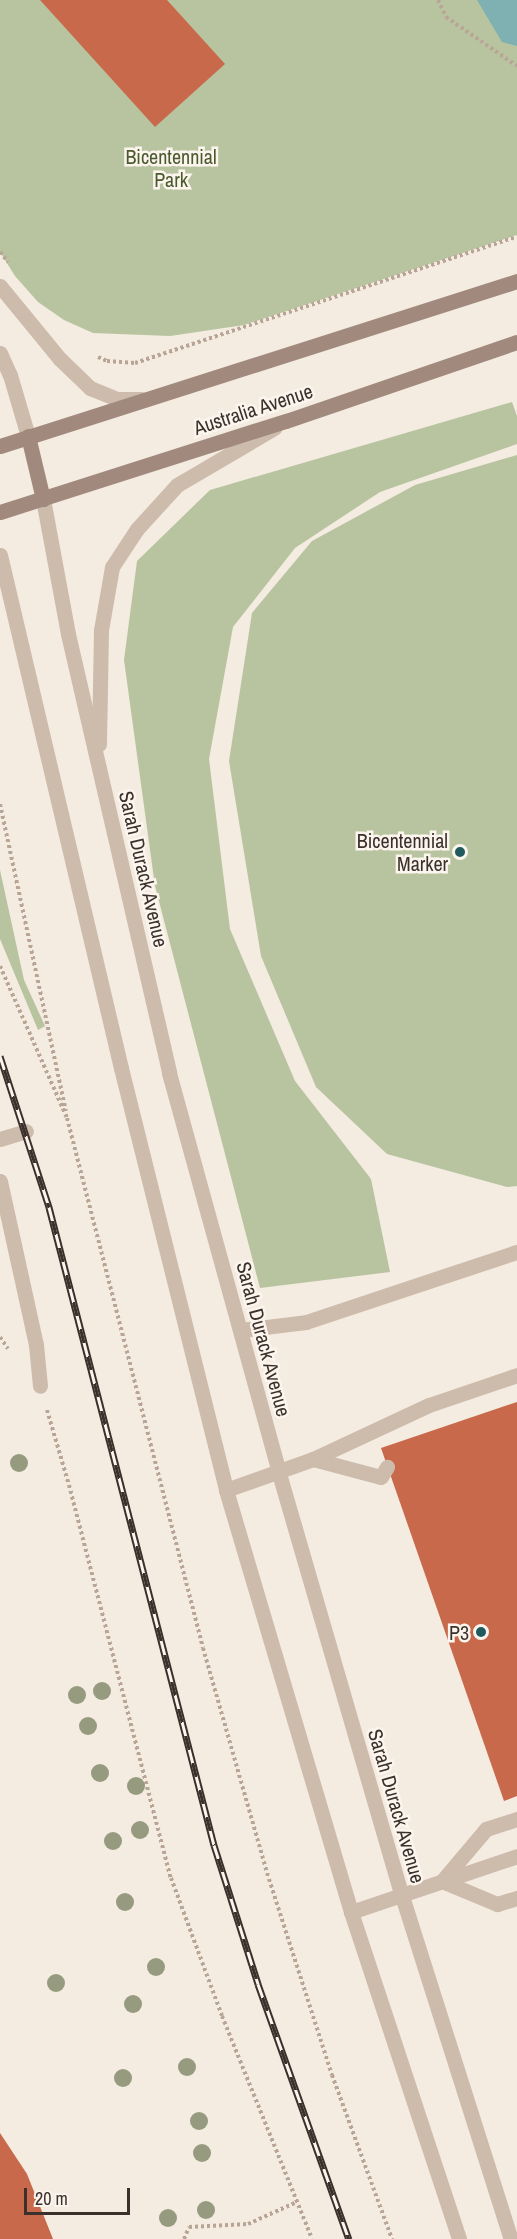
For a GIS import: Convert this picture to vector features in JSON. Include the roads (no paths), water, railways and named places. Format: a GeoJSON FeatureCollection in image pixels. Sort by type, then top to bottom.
{"type":"FeatureCollection","features":[{"type":"Feature","properties":{"kind":"main road","name":"Australia Avenue"},"geometry":{"type":"LineString","coordinates":[[0,446],[517,281]]}},
{"type":"Feature","properties":{"kind":"main road","name":"Australia Avenue"},"geometry":{"type":"LineString","coordinates":[[0,512],[286,421],[517,342]]}},
{"type":"Feature","properties":{"kind":"main road","name":"Sarah Durack Avenue"},"geometry":{"type":"LineString","coordinates":[[28,436],[43,499]]}},
{"type":"Feature","properties":{"kind":"street"},"geometry":{"type":"LineString","coordinates":[[0,286],[60,359],[90,388],[117,399],[143,399]]}},
{"type":"Feature","properties":{"kind":"street"},"geometry":{"type":"LineString","coordinates":[[0,353],[10,375],[28,436]]}},
{"type":"Feature","properties":{"kind":"street"},"geometry":{"type":"LineString","coordinates":[[99,768],[101,630],[112,567],[137,529],[177,485],[286,421]]}},
{"type":"Feature","properties":{"kind":"street","name":"Sarah Durack Avenue"},"geometry":{"type":"LineString","coordinates":[[43,499],[68,634],[169,1073],[278,1470],[402,1896],[511,2239]]}},
{"type":"Feature","properties":{"kind":"street"},"geometry":{"type":"LineString","coordinates":[[0,555],[118,1057],[226,1490],[351,1912],[459,2239]]}},
{"type":"Feature","properties":{"kind":"street"},"geometry":{"type":"LineString","coordinates":[[0,1139],[26,1131]]}},
{"type":"Feature","properties":{"kind":"street"},"geometry":{"type":"LineString","coordinates":[[0,1181],[36,1345],[40,1386]]}},
{"type":"Feature","properties":{"kind":"street"},"geometry":{"type":"LineString","coordinates":[[241,1330],[306,1322],[517,1252]]}},
{"type":"Feature","properties":{"kind":"street"},"geometry":{"type":"LineString","coordinates":[[226,1490],[313,1459],[429,1405],[517,1375]]}},
{"type":"Feature","properties":{"kind":"street"},"geometry":{"type":"LineString","coordinates":[[313,1459],[381,1476],[387,1467]]}},
{"type":"Feature","properties":{"kind":"street"},"geometry":{"type":"LineString","coordinates":[[442,1881],[486,1829],[517,1819]]}},
{"type":"Feature","properties":{"kind":"street"},"geometry":{"type":"LineString","coordinates":[[351,1912],[517,1856]]}},
{"type":"Feature","properties":{"kind":"street"},"geometry":{"type":"LineString","coordinates":[[442,1881],[497,1904],[517,1898]]}},
{"type":"Feature","properties":{"kind":"water"},"geometry":{"type":"Polygon","coordinates":[[[477,0],[517,0],[517,46],[502,42],[477,0]]]}},
{"type":"Feature","properties":{"kind":"railway"},"geometry":{"type":"LineString","coordinates":[[0,1056],[49,1207],[214,1845],[258,1984],[349,2239]]}},
{"type":"Feature","properties":{"kind":"place","name":"Bicentennial Marker"},"geometry":{"type":"Point","coordinates":[460,852]}},
{"type":"Feature","properties":{"kind":"place","name":"P3"},"geometry":{"type":"Point","coordinates":[481,1632]}},
{"type":"Feature","properties":{"kind":"park label","name":"Bicentennial Park"},"geometry":{"type":"Point","coordinates":[171,168]}}]}
